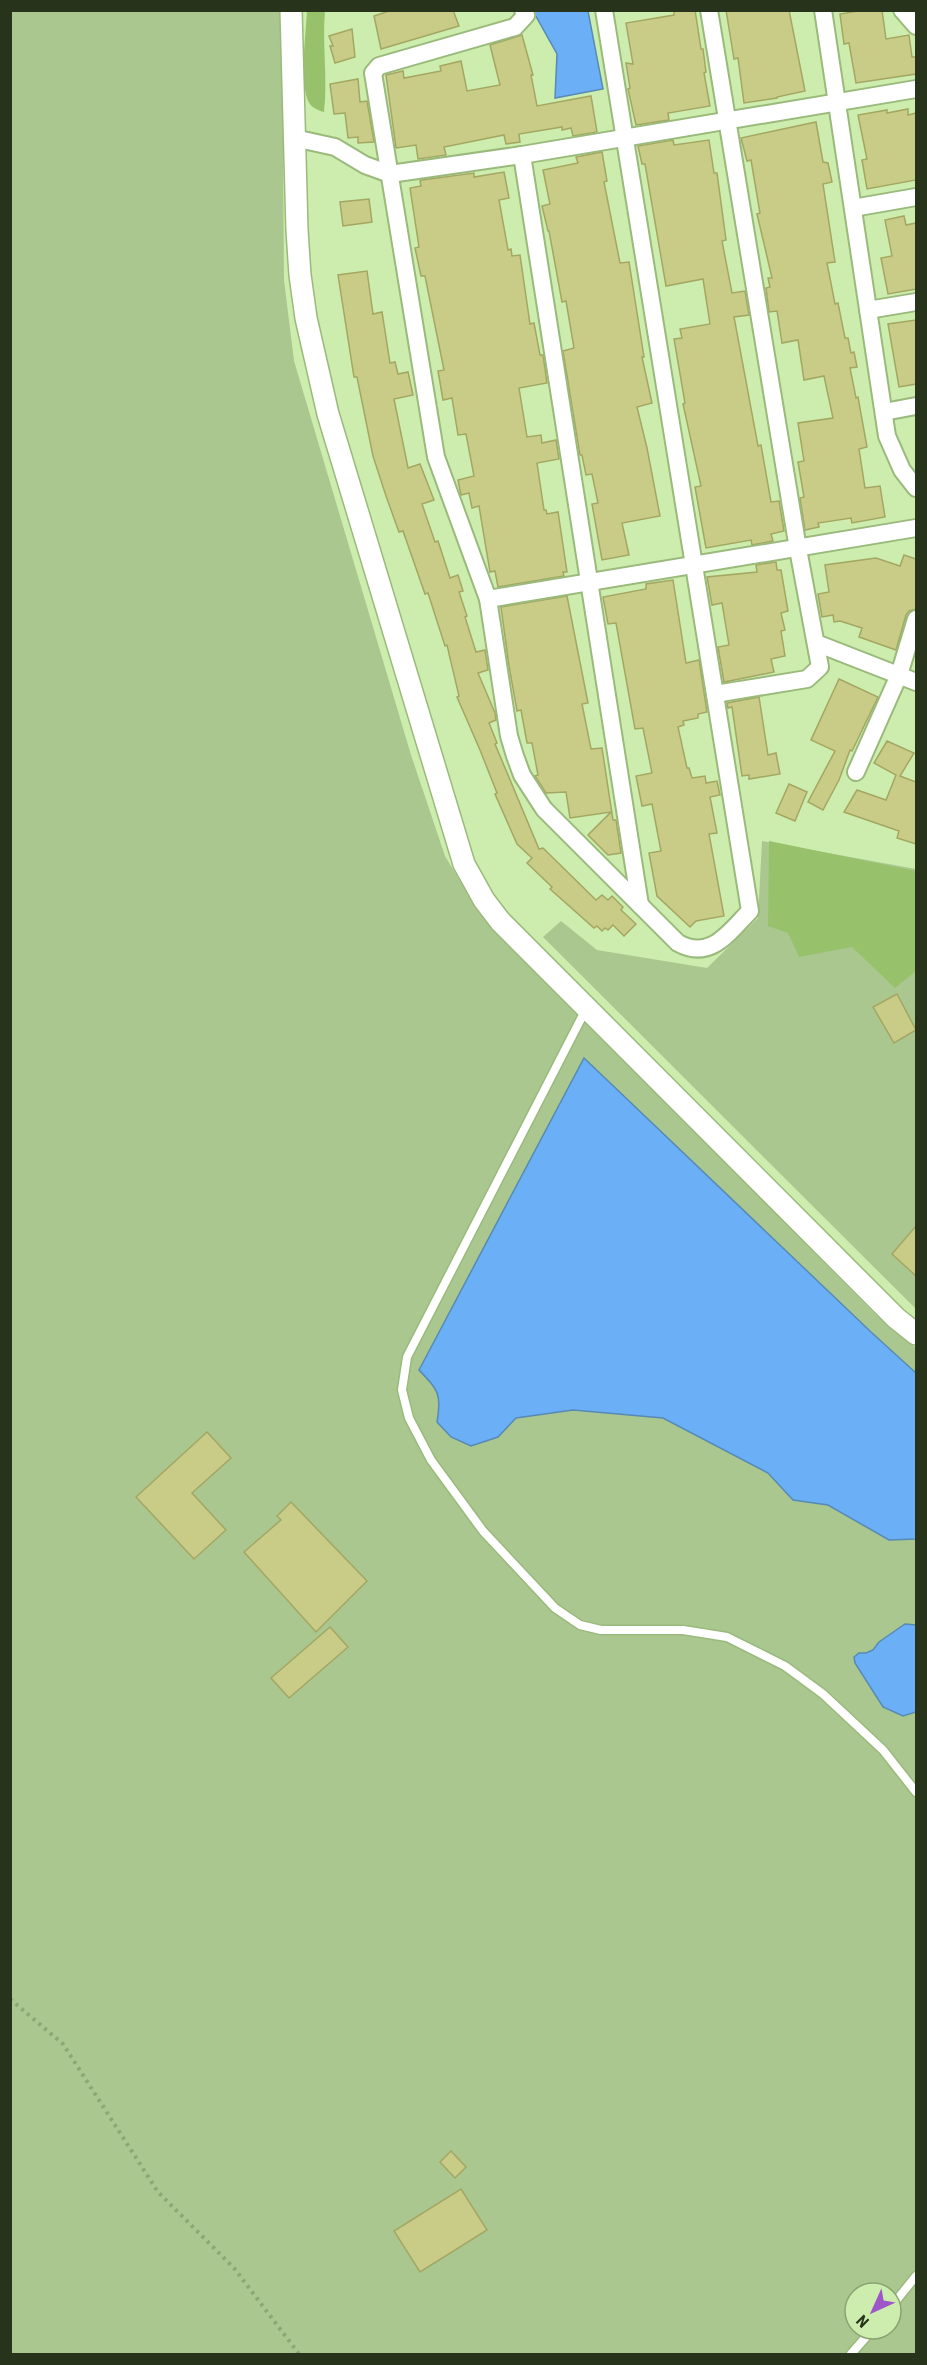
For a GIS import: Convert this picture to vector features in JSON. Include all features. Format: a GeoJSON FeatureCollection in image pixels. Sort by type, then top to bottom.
{"type":"FeatureCollection","features":[{"type":"Feature","properties":{"kind":"street"},"geometry":{"type":"LineString","coordinates":[[291,10],[300,275],[316,366],[328,414],[458,851],[476,888],[500,921],[896,1318],[916,1334]]}},
{"type":"Feature","properties":{"kind":"street"},"geometry":{"type":"LineString","coordinates":[[523,10],[526,15],[515,27],[379,66],[373,74],[436,457],[488,599],[510,736],[522,775],[544,809],[678,943],[688,949],[701,950],[717,944],[750,911],[604,10]]}},
{"type":"Feature","properties":{"kind":"street"},"geometry":{"type":"LineString","coordinates":[[709,10],[798,549],[820,667],[807,679],[715,693]]}},
{"type":"Feature","properties":{"kind":"street"},"geometry":{"type":"LineString","coordinates":[[824,10],[887,436],[902,470],[916,488]]}},
{"type":"Feature","properties":{"kind":"street"},"geometry":{"type":"LineString","coordinates":[[902,10],[916,26]]}},
{"type":"Feature","properties":{"kind":"street"},"geometry":{"type":"LineString","coordinates":[[294,138],[335,147],[365,165],[390,174],[522,155],[916,89]]}},
{"type":"Feature","properties":{"kind":"street"},"geometry":{"type":"LineString","coordinates":[[522,155],[640,905]]}},
{"type":"Feature","properties":{"kind":"street"},"geometry":{"type":"LineString","coordinates":[[853,208],[916,197]]}},
{"type":"Feature","properties":{"kind":"street"},"geometry":{"type":"LineString","coordinates":[[868,310],[916,302]]}},
{"type":"Feature","properties":{"kind":"street"},"geometry":{"type":"LineString","coordinates":[[884,412],[916,406]]}},
{"type":"Feature","properties":{"kind":"street"},"geometry":{"type":"LineString","coordinates":[[488,599],[916,528]]}},
{"type":"Feature","properties":{"kind":"street"},"geometry":{"type":"LineString","coordinates":[[856,772],[899,675],[916,620]]}},
{"type":"Feature","properties":{"kind":"street"},"geometry":{"type":"LineString","coordinates":[[816,644],[916,682]]}},
{"type":"Feature","properties":{"kind":"lane"},"geometry":{"type":"LineString","coordinates":[[586,1009],[407,1357],[402,1390],[409,1418],[431,1460],[483,1531],[555,1608],[580,1625],[601,1630],[682,1630],[728,1637],[785,1666],[823,1694],[883,1750],[916,1792]]}},
{"type":"Feature","properties":{"kind":"lane"},"geometry":{"type":"LineString","coordinates":[[903,2292],[916,2276]]}},
{"type":"Feature","properties":{"kind":"lane"},"geometry":{"type":"LineString","coordinates":[[851,2355],[863,2341]]}},
{"type":"Feature","properties":{"kind":"path"},"geometry":{"type":"LineString","coordinates":[[10,1999],[63,2044],[158,2192],[234,2268],[299,2355]]}},
{"type":"Feature","properties":{"kind":"green space"},"geometry":{"type":"Polygon","coordinates":[[[307,10],[325,11],[324,112],[309,103],[305,88],[307,10]]]}},
{"type":"Feature","properties":{"kind":"green space"},"geometry":{"type":"Polygon","coordinates":[[[11,11],[282,11],[284,280],[294,361],[411,755],[445,856],[479,913],[531,968],[876,1315],[916,1348],[916,2354],[11,2354],[11,11]]]}},
{"type":"Feature","properties":{"kind":"green space"},"geometry":{"type":"Polygon","coordinates":[[[762,841],[916,869],[916,1309],[543,937],[561,921],[597,950],[707,968],[758,918],[762,841]]]}},
{"type":"Feature","properties":{"kind":"green space"},"geometry":{"type":"Polygon","coordinates":[[[769,841],[916,871],[916,971],[895,988],[852,947],[799,957],[788,933],[768,926],[769,841]]]}},
{"type":"Feature","properties":{"kind":"water"},"geometry":{"type":"Polygon","coordinates":[[[533,11],[588,11],[603,89],[555,98],[557,54],[533,11]]]}},
{"type":"Feature","properties":{"kind":"water"},"geometry":{"type":"Polygon","coordinates":[[[584,1058],[916,1373],[916,1539],[889,1540],[828,1505],[793,1500],[768,1473],[663,1418],[573,1410],[516,1418],[498,1437],[471,1446],[451,1437],[437,1422],[439,1399],[437,1393],[419,1370],[584,1058]]]}},
{"type":"Feature","properties":{"kind":"water"},"geometry":{"type":"Polygon","coordinates":[[[905,1624],[916,1625],[916,1712],[903,1716],[883,1707],[855,1663],[854,1657],[859,1653],[873,1650],[879,1642],[905,1624]]]}},
{"type":"Feature","properties":{"kind":"building"},"geometry":{"type":"Polygon","coordinates":[[[392,10],[453,10],[459,26],[381,49],[374,16],[392,10]]]}},
{"type":"Feature","properties":{"kind":"building"},"geometry":{"type":"Polygon","coordinates":[[[674,10],[695,10],[701,49],[703,49],[706,72],[704,73],[710,106],[668,113],[669,120],[636,125],[628,89],[630,88],[626,63],[633,64],[626,23],[674,15],[674,10]]]}},
{"type":"Feature","properties":{"kind":"building"},"geometry":{"type":"Polygon","coordinates":[[[726,10],[789,10],[805,91],[744,103],[738,58],[734,59],[726,10]]]}},
{"type":"Feature","properties":{"kind":"building"},"geometry":{"type":"Polygon","coordinates":[[[882,10],[886,39],[909,35],[912,57],[916,57],[916,74],[856,83],[849,43],[844,44],[840,14],[882,10]]]}},
{"type":"Feature","properties":{"kind":"building"},"geometry":{"type":"Polygon","coordinates":[[[352,29],[355,57],[335,63],[329,36],[352,29]]]}},
{"type":"Feature","properties":{"kind":"building"},"geometry":{"type":"Polygon","coordinates":[[[522,35],[533,75],[531,75],[537,106],[591,96],[597,132],[573,136],[571,128],[562,130],[562,127],[519,134],[520,142],[506,144],[504,135],[444,147],[446,155],[418,159],[416,145],[396,148],[386,75],[403,71],[404,78],[441,71],[440,66],[461,61],[467,91],[500,85],[490,45],[522,35]]]}},
{"type":"Feature","properties":{"kind":"building"},"geometry":{"type":"Polygon","coordinates":[[[358,79],[360,102],[367,101],[374,142],[358,143],[358,137],[348,138],[345,113],[334,114],[330,84],[358,79]]]}},
{"type":"Feature","properties":{"kind":"building"},"geometry":{"type":"Polygon","coordinates":[[[908,109],[908,115],[916,113],[916,180],[867,189],[862,160],[867,159],[858,115],[908,109]]]}},
{"type":"Feature","properties":{"kind":"building"},"geometry":{"type":"Polygon","coordinates":[[[816,122],[823,162],[828,163],[832,182],[823,184],[835,262],[827,263],[835,304],[838,303],[845,338],[848,338],[851,353],[854,352],[857,367],[850,368],[867,447],[859,449],[865,488],[880,486],[885,517],[852,523],[851,518],[818,523],[819,527],[805,530],[800,498],[804,497],[798,462],[804,461],[798,423],[833,418],[824,376],[804,380],[798,340],[782,343],[777,311],[769,312],[766,288],[770,287],[768,278],[772,278],[757,214],[760,213],[751,160],[747,161],[741,138],[816,122]]]}},
{"type":"Feature","properties":{"kind":"building"},"geometry":{"type":"Polygon","coordinates":[[[673,140],[674,145],[709,140],[714,173],[717,173],[726,240],[722,241],[732,293],[745,291],[749,315],[734,317],[758,446],[761,445],[771,502],[779,501],[784,531],[771,534],[773,541],[752,545],[751,540],[706,548],[695,487],[701,486],[683,404],[685,403],[674,339],[682,338],[680,329],[710,324],[703,279],[666,286],[645,164],[642,164],[638,146],[673,140]]]}},
{"type":"Feature","properties":{"kind":"building"},"geometry":{"type":"Polygon","coordinates":[[[602,152],[607,181],[604,182],[620,263],[629,262],[644,357],[642,357],[652,403],[637,407],[660,516],[622,523],[629,555],[602,560],[592,504],[598,503],[592,474],[586,475],[582,455],[580,455],[563,351],[574,348],[566,301],[562,302],[542,206],[550,204],[543,170],[578,163],[576,157],[602,152]]]}},
{"type":"Feature","properties":{"kind":"building"},"geometry":{"type":"Polygon","coordinates":[[[504,172],[509,198],[499,200],[508,250],[511,249],[512,256],[520,255],[530,324],[534,323],[540,355],[543,355],[547,383],[519,388],[527,437],[541,435],[542,443],[556,440],[559,459],[537,463],[544,510],[547,514],[558,512],[567,572],[563,572],[564,576],[498,587],[495,571],[490,572],[479,506],[472,508],[469,493],[461,495],[458,480],[474,476],[466,434],[458,435],[452,398],[443,400],[438,371],[444,370],[425,276],[421,276],[415,248],[419,247],[410,188],[421,186],[420,181],[422,180],[474,173],[474,177],[504,172]]]}},
{"type":"Feature","properties":{"kind":"building"},"geometry":{"type":"Polygon","coordinates":[[[369,199],[372,222],[343,226],[340,202],[369,199]]]}},
{"type":"Feature","properties":{"kind":"building"},"geometry":{"type":"Polygon","coordinates":[[[904,216],[906,225],[916,223],[916,289],[888,294],[881,258],[892,256],[885,220],[904,216]]]}},
{"type":"Feature","properties":{"kind":"building"},"geometry":{"type":"Polygon","coordinates":[[[367,271],[373,314],[382,312],[390,363],[395,362],[398,374],[408,372],[413,395],[394,399],[408,468],[420,464],[434,500],[422,504],[435,542],[438,541],[450,578],[458,575],[463,591],[459,592],[476,652],[485,650],[488,670],[478,673],[495,713],[496,720],[489,723],[497,743],[495,744],[539,849],[543,848],[596,900],[602,895],[608,900],[612,896],[623,907],[621,910],[636,924],[624,936],[613,925],[608,930],[605,928],[602,931],[597,926],[594,928],[550,889],[552,887],[527,863],[532,858],[517,844],[457,697],[459,696],[447,645],[445,646],[428,593],[425,594],[403,531],[399,532],[386,496],[373,456],[357,377],[354,377],[338,275],[367,271]]]}},
{"type":"Feature","properties":{"kind":"building"},"geometry":{"type":"Polygon","coordinates":[[[916,320],[916,384],[899,387],[888,324],[916,320]]]}},
{"type":"Feature","properties":{"kind":"building"},"geometry":{"type":"Polygon","coordinates":[[[904,555],[916,559],[916,609],[909,611],[906,615],[896,650],[859,637],[862,628],[840,621],[834,622],[833,615],[822,617],[818,594],[829,592],[825,565],[876,558],[900,566],[904,555]]]}},
{"type":"Feature","properties":{"kind":"building"},"geometry":{"type":"Polygon","coordinates":[[[776,562],[777,570],[781,570],[788,611],[781,613],[785,630],[781,631],[785,656],[771,659],[774,672],[724,682],[718,647],[729,645],[722,603],[712,605],[707,577],[757,572],[756,565],[776,562]]]}},
{"type":"Feature","properties":{"kind":"building"},"geometry":{"type":"Polygon","coordinates":[[[673,580],[686,663],[699,660],[707,712],[698,714],[698,718],[683,721],[684,725],[678,727],[687,768],[692,778],[705,776],[706,783],[717,781],[720,795],[710,797],[717,833],[709,834],[724,916],[696,921],[690,927],[657,896],[649,853],[661,851],[652,804],[642,806],[636,776],[652,773],[643,728],[635,729],[616,623],[608,624],[603,597],[646,589],[646,584],[673,580]]]}},
{"type":"Feature","properties":{"kind":"building"},"geometry":{"type":"Polygon","coordinates":[[[567,596],[588,703],[582,704],[591,749],[602,748],[613,820],[616,820],[621,853],[608,855],[588,835],[611,812],[570,818],[566,792],[546,793],[535,776],[538,775],[532,743],[527,743],[521,710],[517,711],[501,607],[567,596]]]}},
{"type":"Feature","properties":{"kind":"building"},"geometry":{"type":"Polygon","coordinates":[[[839,679],[878,697],[852,751],[850,750],[839,780],[823,810],[808,802],[835,751],[811,740],[839,679]]]}},
{"type":"Feature","properties":{"kind":"building"},"geometry":{"type":"Polygon","coordinates":[[[759,697],[768,755],[776,753],[780,774],[749,779],[749,775],[742,776],[732,707],[728,708],[727,703],[759,697]]]}},
{"type":"Feature","properties":{"kind":"building"},"geometry":{"type":"Polygon","coordinates":[[[887,741],[914,753],[900,776],[916,782],[916,844],[897,838],[899,831],[844,812],[857,790],[886,800],[896,775],[874,763],[887,741]]]}},
{"type":"Feature","properties":{"kind":"building"},"geometry":{"type":"Polygon","coordinates":[[[789,784],[807,792],[795,821],[776,813],[789,784]]]}},
{"type":"Feature","properties":{"kind":"building"},"geometry":{"type":"Polygon","coordinates":[[[897,994],[916,1030],[894,1043],[873,1007],[897,994]]]}},
{"type":"Feature","properties":{"kind":"building"},"geometry":{"type":"Polygon","coordinates":[[[916,1226],[916,1276],[892,1254],[916,1226]]]}},
{"type":"Feature","properties":{"kind":"building"},"geometry":{"type":"Polygon","coordinates":[[[207,1432],[231,1458],[192,1493],[226,1530],[194,1559],[136,1497],[207,1432]]]}},
{"type":"Feature","properties":{"kind":"building"},"geometry":{"type":"Polygon","coordinates":[[[291,1502],[367,1581],[316,1632],[244,1552],[281,1520],[277,1516],[291,1502]]]}},
{"type":"Feature","properties":{"kind":"building"},"geometry":{"type":"Polygon","coordinates":[[[330,1627],[348,1647],[289,1698],[271,1678],[330,1627]]]}},
{"type":"Feature","properties":{"kind":"building"},"geometry":{"type":"Polygon","coordinates":[[[451,2151],[466,2167],[455,2178],[440,2162],[451,2151]]]}},
{"type":"Feature","properties":{"kind":"building"},"geometry":{"type":"Polygon","coordinates":[[[461,2189],[487,2230],[420,2272],[394,2231],[461,2189]]]}}]}
